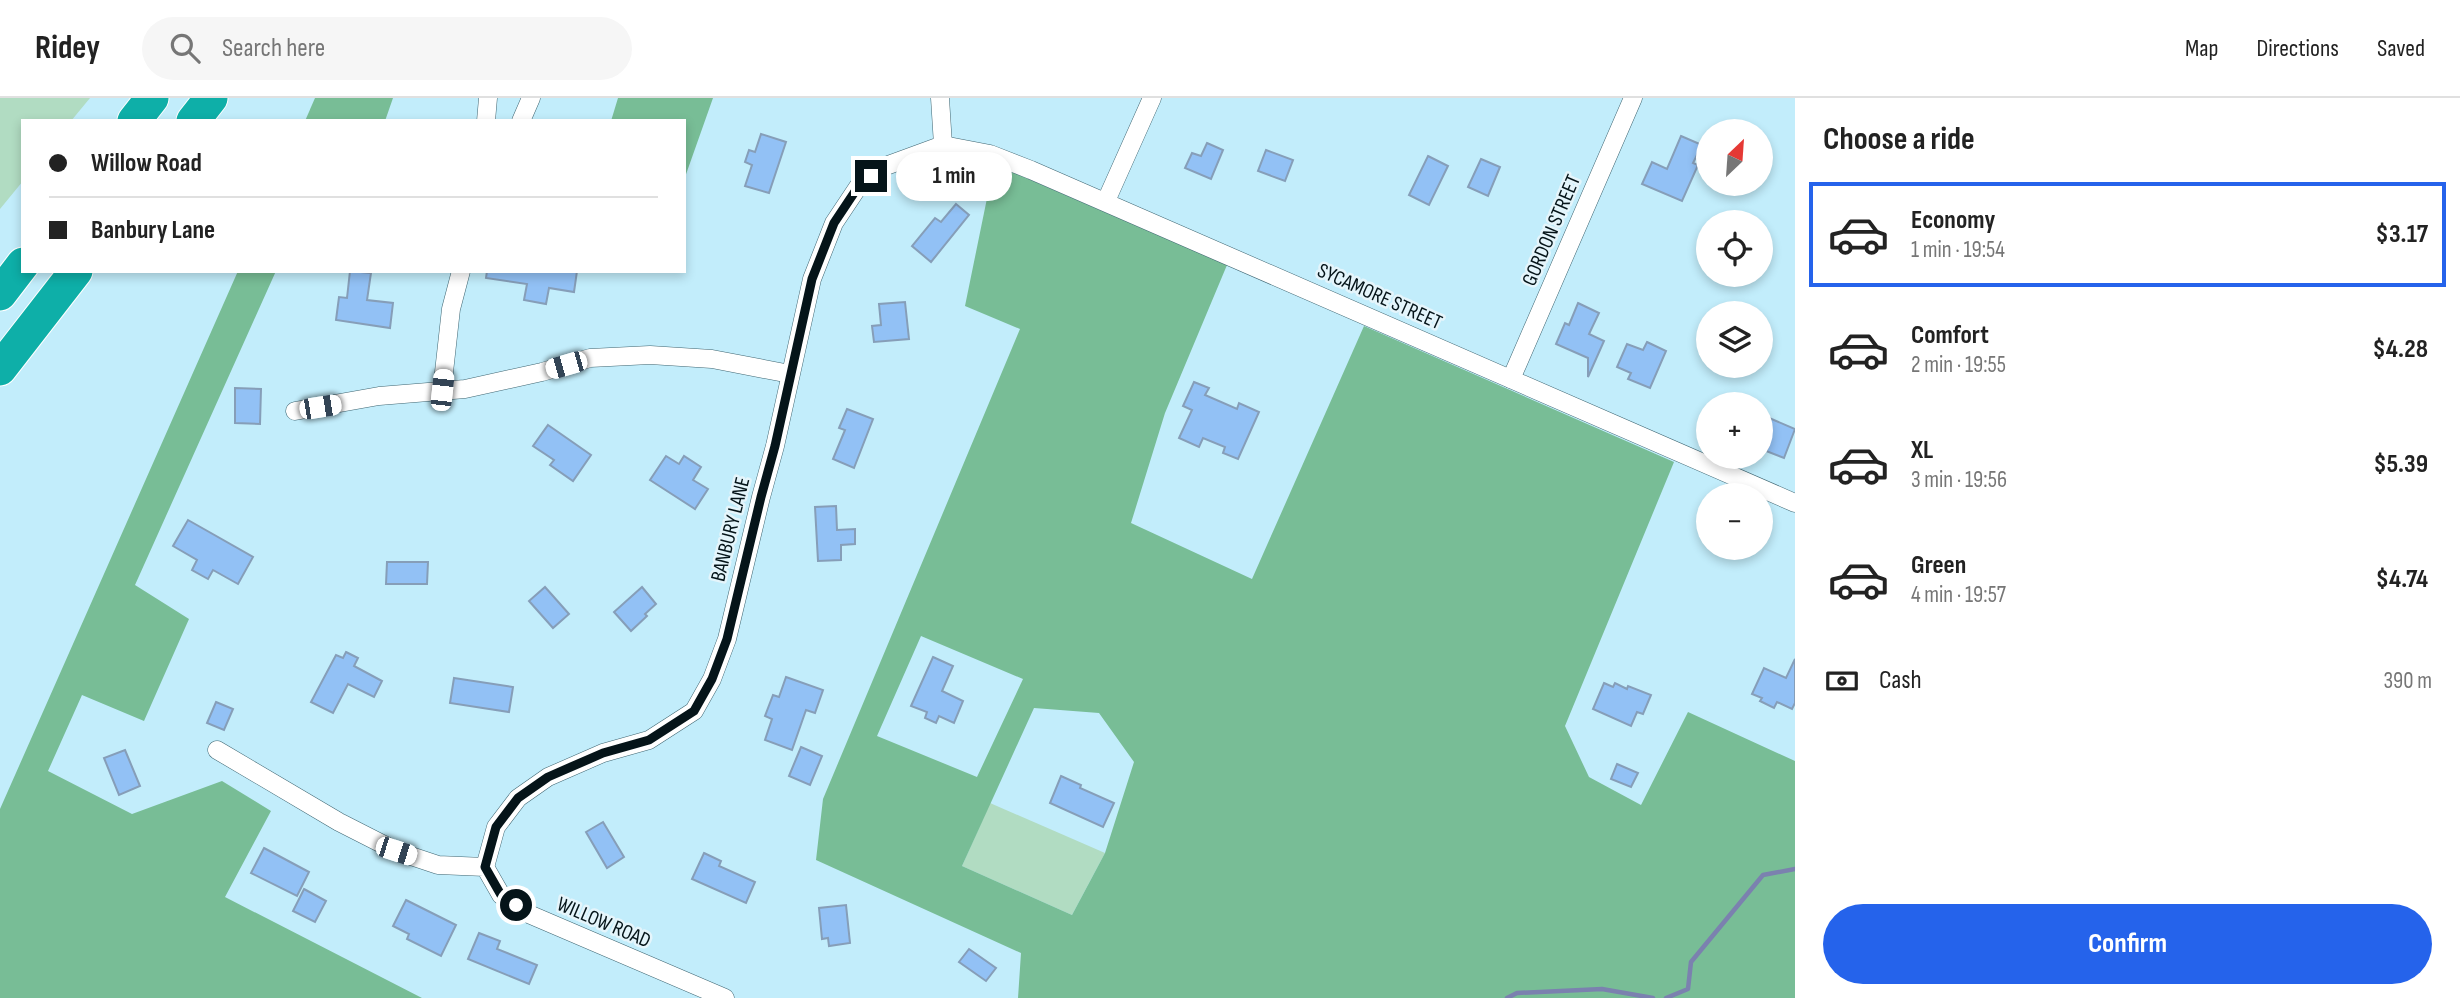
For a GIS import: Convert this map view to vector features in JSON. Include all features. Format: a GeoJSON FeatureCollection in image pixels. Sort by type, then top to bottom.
{"type":"FeatureCollection","features":[{"type":"Feature","properties":{"kind":"highway"},"geometry":{"type":"LineString","coordinates":[[136,119],[152,98]]}},
{"type":"Feature","properties":{"kind":"highway"},"geometry":{"type":"LineString","coordinates":[[195,119],[211,98]]}},
{"type":"Feature","properties":{"kind":"highway"},"geometry":{"type":"LineString","coordinates":[[0,294],[21,267]]}},
{"type":"Feature","properties":{"kind":"highway"},"geometry":{"type":"LineString","coordinates":[[0,369],[74,273]]}},
{"type":"Feature","properties":{"kind":"street"},"geometry":{"type":"LineString","coordinates":[[486,119],[488,98]]}},
{"type":"Feature","properties":{"kind":"street"},"geometry":{"type":"LineString","coordinates":[[522,119],[531,98]]}},
{"type":"Feature","properties":{"kind":"street"},"geometry":{"type":"LineString","coordinates":[[940,98],[943,145]]}},
{"type":"Feature","properties":{"kind":"street"},"geometry":{"type":"LineString","coordinates":[[1106,201],[1152,98]]}},
{"type":"Feature","properties":{"kind":"street","name":"GORDON STREET"},"geometry":{"type":"LineString","coordinates":[[1511,379],[1633,98]]}},
{"type":"Feature","properties":{"kind":"street","name":"SYCAMORE STREET"},"geometry":{"type":"LineString","coordinates":[[943,145],[990,154],[1106,201],[1795,503]]}},
{"type":"Feature","properties":{"kind":"street","name":"BANBURY LANE"},"geometry":{"type":"LineString","coordinates":[[485,867],[496,827],[518,798],[548,777],[603,753],[649,740],[694,711],[712,679],[727,639],[775,446],[812,279],[834,223],[860,184],[883,167],[943,145]]}},
{"type":"Feature","properties":{"kind":"street"},"geometry":{"type":"LineString","coordinates":[[442,390],[450,309],[460,273]]}},
{"type":"Feature","properties":{"kind":"street"},"geometry":{"type":"LineString","coordinates":[[295,411],[379,396],[484,386],[590,358],[650,355],[712,359],[790,374]]}},
{"type":"Feature","properties":{"kind":"street"},"geometry":{"type":"LineString","coordinates":[[217,750],[339,822],[396,851],[438,865],[485,867]]}},
{"type":"Feature","properties":{"kind":"street","name":"WILLOW ROAD"},"geometry":{"type":"LineString","coordinates":[[485,867],[501,895],[531,915],[725,998]]}},
{"type":"Feature","properties":{"kind":"green space"},"geometry":{"type":"Polygon","coordinates":[[[0,98],[90,98],[73,119],[21,119],[21,183],[0,209],[0,98]]]}},
{"type":"Feature","properties":{"kind":"green space"},"geometry":{"type":"Polygon","coordinates":[[[315,98],[393,98],[386,119],[306,119],[315,98]]]}},
{"type":"Feature","properties":{"kind":"green space"},"geometry":{"type":"Polygon","coordinates":[[[618,98],[713,98],[686,174],[686,119],[612,119],[618,98]]]}},
{"type":"Feature","properties":{"kind":"green space"},"geometry":{"type":"Polygon","coordinates":[[[994,164],[1227,265],[1165,413],[1131,523],[1252,579],[1364,326],[1674,462],[1565,726],[1589,777],[1641,805],[1688,712],[1795,761],[1795,998],[1018,998],[1021,953],[816,860],[823,799],[1020,329],[965,306],[994,164]],[[921,636],[877,736],[977,777],[1023,679],[921,636]],[[1034,708],[962,866],[1072,915],[1105,853],[1134,762],[1099,713],[1034,708]]]}},
{"type":"Feature","properties":{"kind":"green space"},"geometry":{"type":"Polygon","coordinates":[[[237,273],[275,273],[135,585],[189,619],[144,721],[82,695],[48,771],[132,814],[222,781],[271,811],[225,897],[422,998],[0,998],[0,809],[237,273]]]}},
{"type":"Feature","properties":{"kind":"green space"},"geometry":{"type":"Polygon","coordinates":[[[990,803],[1105,853],[1072,915],[962,866],[990,803]]]}},
{"type":"Feature","properties":{"kind":"building"},"geometry":{"type":"Polygon","coordinates":[[[761,134],[786,142],[769,193],[745,186],[752,165],[745,162],[749,150],[755,152],[761,134]]]}},
{"type":"Feature","properties":{"kind":"building"},"geometry":{"type":"Polygon","coordinates":[[[1681,136],[1696,142],[1696,157],[1693,163],[1696,164],[1696,170],[1682,201],[1642,184],[1652,162],[1667,169],[1681,136]]]}},
{"type":"Feature","properties":{"kind":"building"},"geometry":{"type":"Polygon","coordinates":[[[1207,143],[1223,150],[1211,179],[1185,168],[1192,153],[1201,156],[1207,143]]]}},
{"type":"Feature","properties":{"kind":"building"},"geometry":{"type":"Polygon","coordinates":[[[1266,150],[1293,160],[1285,181],[1258,171],[1266,150]]]}},
{"type":"Feature","properties":{"kind":"building"},"geometry":{"type":"Polygon","coordinates":[[[1428,156],[1448,166],[1429,205],[1409,195],[1428,156]]]}},
{"type":"Feature","properties":{"kind":"building"},"geometry":{"type":"Polygon","coordinates":[[[1481,159],[1500,167],[1488,196],[1468,187],[1481,159]]]}},
{"type":"Feature","properties":{"kind":"building"},"geometry":{"type":"Polygon","coordinates":[[[956,204],[969,215],[931,262],[912,246],[935,218],[941,222],[956,204]]]}},
{"type":"Feature","properties":{"kind":"building"},"geometry":{"type":"Polygon","coordinates":[[[350,273],[371,273],[367,300],[393,303],[390,328],[336,320],[339,297],[347,298],[350,273]]]}},
{"type":"Feature","properties":{"kind":"building"},"geometry":{"type":"Polygon","coordinates":[[[487,273],[577,273],[574,292],[549,288],[546,304],[524,300],[527,284],[486,278],[487,273]]]}},
{"type":"Feature","properties":{"kind":"building"},"geometry":{"type":"Polygon","coordinates":[[[905,302],[909,339],[874,342],[872,326],[881,325],[879,304],[905,302]]]}},
{"type":"Feature","properties":{"kind":"building"},"geometry":{"type":"Polygon","coordinates":[[[1578,303],[1599,313],[1589,334],[1604,341],[1588,377],[1588,358],[1556,344],[1565,323],[1569,325],[1578,303]]]}},
{"type":"Feature","properties":{"kind":"building"},"geometry":{"type":"Polygon","coordinates":[[[1647,342],[1666,351],[1650,388],[1628,379],[1631,373],[1617,367],[1627,344],[1643,350],[1647,342]]]}},
{"type":"Feature","properties":{"kind":"building"},"geometry":{"type":"Polygon","coordinates":[[[1194,382],[1209,388],[1205,395],[1237,409],[1239,403],[1259,412],[1238,459],[1223,453],[1225,447],[1203,438],[1199,447],[1179,438],[1192,410],[1183,406],[1194,382]]]}},
{"type":"Feature","properties":{"kind":"building"},"geometry":{"type":"Polygon","coordinates":[[[235,388],[261,389],[260,424],[235,423],[235,388]]]}},
{"type":"Feature","properties":{"kind":"building"},"geometry":{"type":"Polygon","coordinates":[[[847,409],[873,419],[854,468],[833,459],[845,430],[839,428],[847,409]]]}},
{"type":"Feature","properties":{"kind":"building"},"geometry":{"type":"Polygon","coordinates":[[[1773,420],[1795,429],[1784,458],[1773,454],[1773,420]]]}},
{"type":"Feature","properties":{"kind":"building"},"geometry":{"type":"Polygon","coordinates":[[[548,425],[591,455],[573,481],[550,465],[554,460],[533,446],[548,425]]]}},
{"type":"Feature","properties":{"kind":"building"},"geometry":{"type":"Polygon","coordinates":[[[666,456],[679,464],[684,456],[701,467],[693,480],[708,489],[695,509],[650,480],[666,456]]]}},
{"type":"Feature","properties":{"kind":"building"},"geometry":{"type":"Polygon","coordinates":[[[836,506],[837,530],[855,529],[855,544],[841,545],[841,560],[818,561],[815,507],[836,506]]]}},
{"type":"Feature","properties":{"kind":"building"},"geometry":{"type":"Polygon","coordinates":[[[188,520],[253,557],[238,584],[213,570],[208,579],[192,570],[197,560],[173,546],[188,520]]]}},
{"type":"Feature","properties":{"kind":"building"},"geometry":{"type":"Polygon","coordinates":[[[387,562],[428,562],[427,584],[386,584],[387,562]]]}},
{"type":"Feature","properties":{"kind":"building"},"geometry":{"type":"Polygon","coordinates":[[[545,587],[569,614],[553,628],[529,601],[545,587]]]}},
{"type":"Feature","properties":{"kind":"building"},"geometry":{"type":"Polygon","coordinates":[[[642,587],[656,604],[631,631],[614,612],[642,587]]]}},
{"type":"Feature","properties":{"kind":"building"},"geometry":{"type":"Polygon","coordinates":[[[346,652],[358,658],[354,666],[382,681],[374,697],[348,684],[333,713],[311,702],[336,655],[343,658],[346,652]]]}},
{"type":"Feature","properties":{"kind":"building"},"geometry":{"type":"Polygon","coordinates":[[[933,657],[953,666],[942,691],[963,701],[954,723],[939,716],[936,723],[925,718],[927,712],[911,706],[933,657]]]}},
{"type":"Feature","properties":{"kind":"building"},"geometry":{"type":"Polygon","coordinates":[[[1795,659],[1795,703],[1792,709],[1777,702],[1774,708],[1752,694],[1764,668],[1786,678],[1795,659]]]}},
{"type":"Feature","properties":{"kind":"building"},"geometry":{"type":"Polygon","coordinates":[[[786,677],[823,690],[815,713],[806,710],[792,750],[765,740],[772,719],[765,716],[773,695],[779,697],[786,677]]]}},
{"type":"Feature","properties":{"kind":"building"},"geometry":{"type":"Polygon","coordinates":[[[454,678],[513,687],[509,712],[450,703],[454,678]]]}},
{"type":"Feature","properties":{"kind":"building"},"geometry":{"type":"Polygon","coordinates":[[[1604,683],[1613,687],[1615,683],[1627,689],[1628,686],[1651,695],[1643,714],[1637,712],[1631,726],[1593,709],[1604,683]]]}},
{"type":"Feature","properties":{"kind":"building"},"geometry":{"type":"Polygon","coordinates":[[[216,702],[233,709],[224,730],[207,723],[216,702]]]}},
{"type":"Feature","properties":{"kind":"building"},"geometry":{"type":"Polygon","coordinates":[[[801,747],[822,756],[810,785],[789,776],[801,747]]]}},
{"type":"Feature","properties":{"kind":"building"},"geometry":{"type":"Polygon","coordinates":[[[125,750],[140,786],[119,795],[104,758],[125,750]]]}},
{"type":"Feature","properties":{"kind":"building"},"geometry":{"type":"Polygon","coordinates":[[[1617,764],[1638,773],[1631,787],[1611,779],[1617,764]]]}},
{"type":"Feature","properties":{"kind":"building"},"geometry":{"type":"Polygon","coordinates":[[[1061,776],[1114,803],[1103,827],[1050,803],[1061,776]]]}},
{"type":"Feature","properties":{"kind":"building"},"geometry":{"type":"Polygon","coordinates":[[[603,822],[624,857],[607,868],[586,832],[603,822]]]}},
{"type":"Feature","properties":{"kind":"building"},"geometry":{"type":"Polygon","coordinates":[[[264,848],[309,872],[297,896],[251,873],[264,848]]]}},
{"type":"Feature","properties":{"kind":"building"},"geometry":{"type":"Polygon","coordinates":[[[704,853],[721,861],[719,866],[755,882],[746,903],[692,879],[704,853]]]}},
{"type":"Feature","properties":{"kind":"building"},"geometry":{"type":"Polygon","coordinates":[[[304,889],[326,901],[315,922],[293,911],[304,889]]]}},
{"type":"Feature","properties":{"kind":"building"},"geometry":{"type":"Polygon","coordinates":[[[406,900],[456,925],[441,956],[407,939],[409,934],[393,926],[406,900]]]}},
{"type":"Feature","properties":{"kind":"building"},"geometry":{"type":"Polygon","coordinates":[[[846,905],[850,943],[829,946],[828,938],[822,939],[819,908],[846,905]]]}},
{"type":"Feature","properties":{"kind":"building"},"geometry":{"type":"Polygon","coordinates":[[[479,933],[500,941],[497,949],[537,965],[529,984],[468,959],[479,933]]]}},
{"type":"Feature","properties":{"kind":"building"},"geometry":{"type":"Polygon","coordinates":[[[969,949],[996,968],[986,981],[959,962],[969,949]]]}},
{"type":"Feature","properties":{"kind":"waterway"},"geometry":{"type":"LineString","coordinates":[[1666,998],[1688,989],[1691,962],[1763,875],[1795,869]]}},
{"type":"Feature","properties":{"kind":"waterway"},"geometry":{"type":"LineString","coordinates":[[1507,998],[1517,993],[1602,989],[1653,998]]}},
{"type":"Feature","properties":{"kind":"route"},"geometry":{"type":"LineString","coordinates":[[516,905],[501,895],[485,867],[496,827],[518,798],[548,777],[603,753],[649,740],[694,711],[712,679],[727,639],[775,446],[812,279],[834,223],[860,184],[871,176]]}}]}
